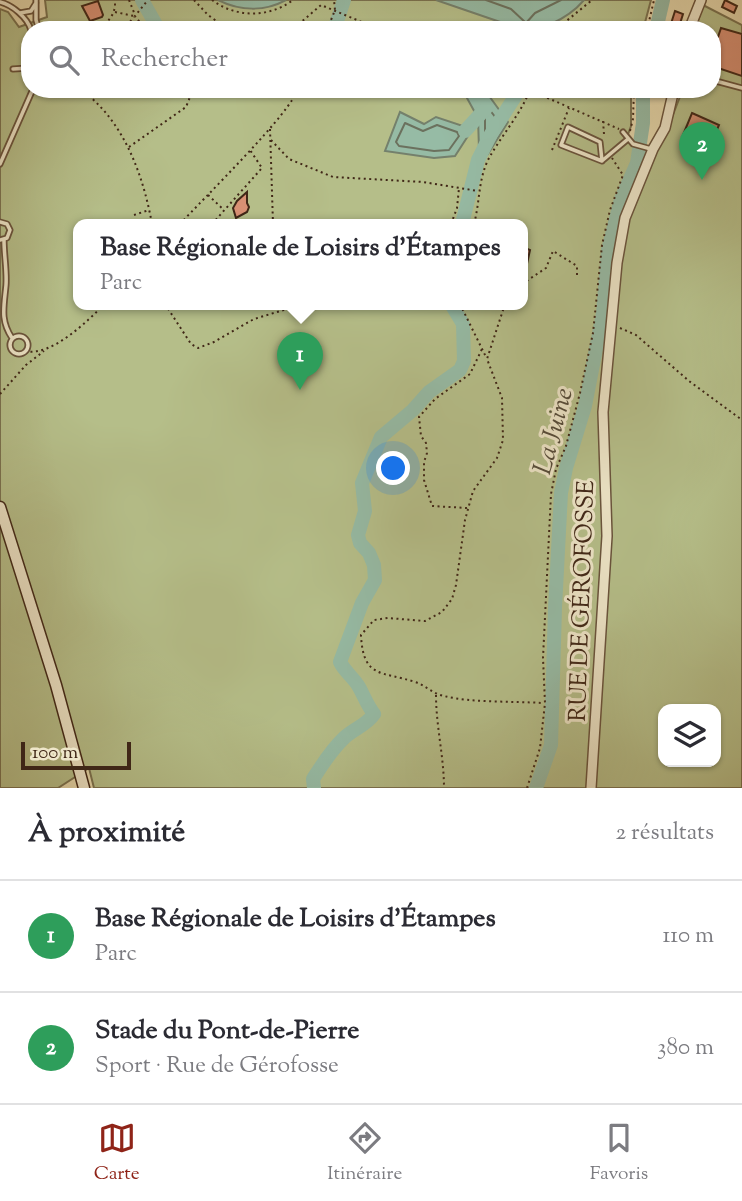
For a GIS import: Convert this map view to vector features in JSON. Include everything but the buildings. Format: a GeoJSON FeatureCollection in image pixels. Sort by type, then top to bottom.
{"type":"FeatureCollection","features":[{"type":"Feature","properties":{"kind":"main road"},"geometry":{"type":"LineString","coordinates":[[0,507],[56,685],[84,788]]}},
{"type":"Feature","properties":{"kind":"street"},"geometry":{"type":"LineString","coordinates":[[693,21],[701,0]]}},
{"type":"Feature","properties":{"kind":"street","name":"RUE DE GÉROFOSSE"},"geometry":{"type":"LineString","coordinates":[[591,788],[607,536],[603,412],[617,263],[625,218],[649,148],[665,128],[672,98]]}},
{"type":"Feature","properties":{"kind":"lane"},"geometry":{"type":"LineString","coordinates":[[0,2],[9,2],[26,21]]}},
{"type":"Feature","properties":{"kind":"lane"},"geometry":{"type":"LineString","coordinates":[[18,13],[31,11],[36,2]]}},
{"type":"Feature","properties":{"kind":"lane"},"geometry":{"type":"LineString","coordinates":[[36,2],[36,21]]}},
{"type":"Feature","properties":{"kind":"lane"},"geometry":{"type":"LineString","coordinates":[[13,69],[21,70]]}},
{"type":"Feature","properties":{"kind":"lane"},"geometry":{"type":"LineString","coordinates":[[721,82],[742,88]]}},
{"type":"Feature","properties":{"kind":"lane"},"geometry":{"type":"LineString","coordinates":[[0,164],[29,98]]}},
{"type":"Feature","properties":{"kind":"lane"},"geometry":{"type":"LineString","coordinates":[[568,127],[600,142],[602,161],[561,145],[568,127]]}},
{"type":"Feature","properties":{"kind":"lane"},"geometry":{"type":"LineString","coordinates":[[624,132],[633,144],[649,148]]}},
{"type":"Feature","properties":{"kind":"lane"},"geometry":{"type":"LineString","coordinates":[[602,161],[628,139]]}},
{"type":"Feature","properties":{"kind":"lane"},"geometry":{"type":"LineString","coordinates":[[0,222],[7,224],[10,230],[9,236],[2,240],[6,284],[2,317],[5,330],[12,338]]}},
{"type":"Feature","properties":{"kind":"lane"},"geometry":{"type":"LineString","coordinates":[[12,338],[25,338],[25,351],[20,354],[11,350],[12,338]]}},
{"type":"Feature","properties":{"kind":"path"},"geometry":{"type":"LineString","coordinates":[[109,21],[114,12],[115,0]]}},
{"type":"Feature","properties":{"kind":"path"},"geometry":{"type":"LineString","coordinates":[[129,0],[139,21]]}},
{"type":"Feature","properties":{"kind":"path"},"geometry":{"type":"LineString","coordinates":[[131,21],[148,0]]}},
{"type":"Feature","properties":{"kind":"path"},"geometry":{"type":"LineString","coordinates":[[194,0],[216,21]]}},
{"type":"Feature","properties":{"kind":"path"},"geometry":{"type":"LineString","coordinates":[[212,0],[235,12],[252,14],[270,12],[293,0]]}},
{"type":"Feature","properties":{"kind":"path"},"geometry":{"type":"LineString","coordinates":[[331,21],[335,10],[334,0]]}},
{"type":"Feature","properties":{"kind":"path"},"geometry":{"type":"LineString","coordinates":[[567,21],[593,0]]}},
{"type":"Feature","properties":{"kind":"path"},"geometry":{"type":"LineString","coordinates":[[648,21],[654,0]]}},
{"type":"Feature","properties":{"kind":"path"},"geometry":{"type":"LineString","coordinates":[[302,21],[321,5],[360,21]]}},
{"type":"Feature","properties":{"kind":"path"},"geometry":{"type":"LineString","coordinates":[[114,12],[135,16]]}},
{"type":"Feature","properties":{"kind":"path"},"geometry":{"type":"LineString","coordinates":[[91,98],[100,106],[128,147],[142,179],[151,219]]}},
{"type":"Feature","properties":{"kind":"path"},"geometry":{"type":"LineString","coordinates":[[128,147],[186,107],[190,98]]}},
{"type":"Feature","properties":{"kind":"path"},"geometry":{"type":"LineString","coordinates":[[184,219],[270,128],[294,98]]}},
{"type":"Feature","properties":{"kind":"path"},"geometry":{"type":"LineString","coordinates":[[475,219],[478,191],[488,161],[523,98]]}},
{"type":"Feature","properties":{"kind":"path"},"geometry":{"type":"LineString","coordinates":[[548,98],[624,132]]}},
{"type":"Feature","properties":{"kind":"path"},"geometry":{"type":"LineString","coordinates":[[628,139],[633,119],[634,98]]}},
{"type":"Feature","properties":{"kind":"path"},"geometry":{"type":"LineString","coordinates":[[552,150],[570,107]]}},
{"type":"Feature","properties":{"kind":"path"},"geometry":{"type":"LineString","coordinates":[[603,121],[604,134]]}},
{"type":"Feature","properties":{"kind":"path"},"geometry":{"type":"LineString","coordinates":[[270,128],[273,219]]}},
{"type":"Feature","properties":{"kind":"path"},"geometry":{"type":"LineString","coordinates":[[271,141],[289,159],[333,177],[459,187],[478,191]]}},
{"type":"Feature","properties":{"kind":"path"},"geometry":{"type":"LineString","coordinates":[[250,150],[262,168]]}},
{"type":"Feature","properties":{"kind":"path"},"geometry":{"type":"LineString","coordinates":[[527,788],[540,748],[545,703],[543,658],[551,494],[580,393],[593,333],[602,245],[610,210],[623,175],[610,154]]}},
{"type":"Feature","properties":{"kind":"path"},"geometry":{"type":"LineString","coordinates":[[262,168],[272,169]]}},
{"type":"Feature","properties":{"kind":"path"},"geometry":{"type":"LineString","coordinates":[[216,219],[262,168]]}},
{"type":"Feature","properties":{"kind":"path"},"geometry":{"type":"LineString","coordinates":[[453,219],[459,187]]}},
{"type":"Feature","properties":{"kind":"path"},"geometry":{"type":"LineString","coordinates":[[207,194],[224,210]]}},
{"type":"Feature","properties":{"kind":"path"},"geometry":{"type":"LineString","coordinates":[[134,215],[150,210]]}},
{"type":"Feature","properties":{"kind":"path"},"geometry":{"type":"LineString","coordinates":[[528,280],[546,268],[553,251],[577,265],[577,278]]}},
{"type":"Feature","properties":{"kind":"path"},"geometry":{"type":"LineString","coordinates":[[0,394],[26,365],[68,337],[98,310]]}},
{"type":"Feature","properties":{"kind":"path"},"geometry":{"type":"LineString","coordinates":[[169,310],[191,344],[198,348],[254,319],[284,310]]}},
{"type":"Feature","properties":{"kind":"path"},"geometry":{"type":"LineString","coordinates":[[463,310],[487,359],[502,398],[503,440],[497,458],[473,491],[452,599],[442,612],[425,621],[388,618],[374,620],[361,635],[362,651],[371,668],[388,676],[417,682],[446,697],[545,703]]}},
{"type":"Feature","properties":{"kind":"path"},"geometry":{"type":"LineString","coordinates":[[487,359],[503,310]]}},
{"type":"Feature","properties":{"kind":"path"},"geometry":{"type":"LineString","coordinates":[[611,325],[636,334],[689,381],[742,420]]}},
{"type":"Feature","properties":{"kind":"path"},"geometry":{"type":"LineString","coordinates":[[25,351],[47,349]]}},
{"type":"Feature","properties":{"kind":"path"},"geometry":{"type":"LineString","coordinates":[[468,508],[432,506],[424,480],[427,453],[426,443],[421,436],[419,417],[435,399],[474,368],[482,349]]}},
{"type":"Feature","properties":{"kind":"path"},"geometry":{"type":"LineString","coordinates":[[436,694],[435,715],[444,788]]}},
{"type":"Feature","properties":{"kind":"shaded area"},"geometry":{"type":"Polygon","coordinates":[[[45,0],[651,0],[645,21],[36,21],[47,17],[45,0]]]}},
{"type":"Feature","properties":{"kind":"shaded area"},"geometry":{"type":"Polygon","coordinates":[[[703,5],[742,25],[742,788],[94,788],[89,768],[58,788],[0,788],[0,9],[8,12],[21,26],[21,98],[631,98],[631,126],[626,140],[654,149],[667,130],[679,98],[721,98],[721,21],[698,21],[703,5]]]}},
{"type":"Feature","properties":{"kind":"water"},"geometry":{"type":"Polygon","coordinates":[[[218,0],[286,0],[269,7],[252,9],[218,0]]]}},
{"type":"Feature","properties":{"kind":"water"},"geometry":{"type":"Polygon","coordinates":[[[436,0],[584,0],[557,21],[497,21],[436,0]]]}},
{"type":"Feature","properties":{"kind":"water"},"geometry":{"type":"Polygon","coordinates":[[[467,98],[491,98],[508,122],[488,154],[479,149],[478,118],[467,98]]]}},
{"type":"Feature","properties":{"kind":"water"},"geometry":{"type":"Polygon","coordinates":[[[400,112],[424,124],[436,117],[463,126],[468,136],[455,156],[434,158],[385,151],[400,112]]]}},
{"type":"Feature","properties":{"kind":"waterway"},"geometry":{"type":"LineString","coordinates":[[142,0],[154,21]]}},
{"type":"Feature","properties":{"kind":"waterway"},"geometry":{"type":"LineString","coordinates":[[337,21],[344,0]]}},
{"type":"Feature","properties":{"kind":"waterway","name":"La Juine"},"geometry":{"type":"LineString","coordinates":[[658,21],[663,0]]}},
{"type":"Feature","properties":{"kind":"waterway"},"geometry":{"type":"LineString","coordinates":[[463,219],[478,160],[514,98]]}},
{"type":"Feature","properties":{"kind":"waterway","name":"La Juine"},"geometry":{"type":"LineString","coordinates":[[536,788],[551,745],[561,493],[585,406],[603,313],[608,250],[621,199],[637,163],[643,123],[643,98]]}},
{"type":"Feature","properties":{"kind":"waterway"},"geometry":{"type":"LineString","coordinates":[[465,131],[486,108]]}},
{"type":"Feature","properties":{"kind":"waterway"},"geometry":{"type":"LineString","coordinates":[[314,788],[313,779],[335,748],[374,714],[357,684],[340,662],[362,603],[375,580],[374,565],[358,535],[365,511],[362,483],[381,437],[413,410],[429,392],[460,370],[464,361],[463,324],[455,310]]}},
{"type":"Feature","properties":{"kind":"place","name":"Stade du Pont-de-Pierre"},"geometry":{"type":"Point","coordinates":[702,180]}},
{"type":"Feature","properties":{"kind":"place","name":"Base Régionale de Loisirs d'Étampes"},"geometry":{"type":"Point","coordinates":[300,390]}}]}
